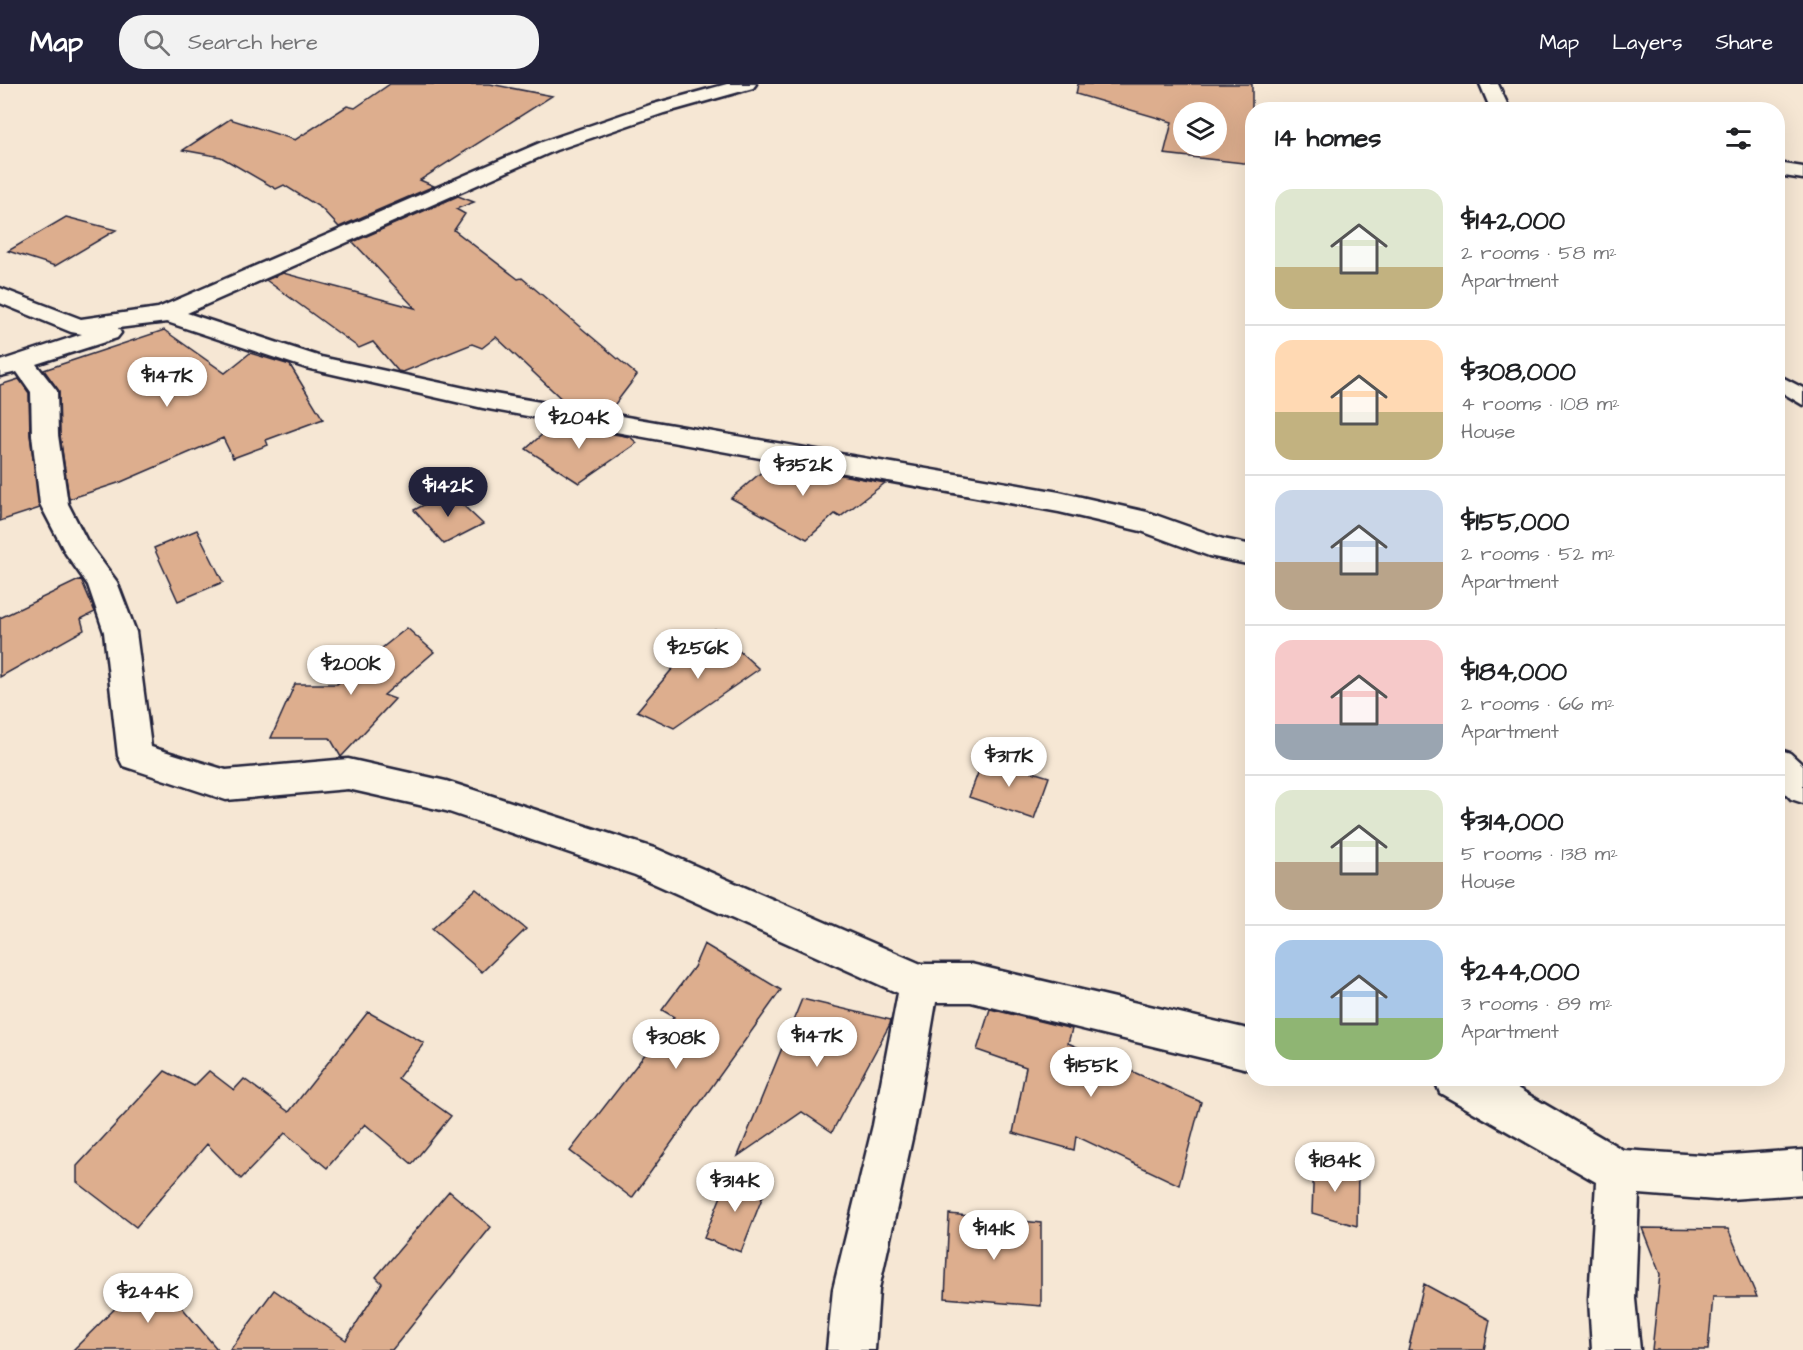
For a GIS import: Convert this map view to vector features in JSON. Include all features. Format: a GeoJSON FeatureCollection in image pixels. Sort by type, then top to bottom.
{"type":"FeatureCollection","features":[{"type":"Feature","properties":{"kind":"street"},"geometry":{"type":"LineString","coordinates":[[10,365],[168,314],[549,146],[657,109],[747,84]]}},
{"type":"Feature","properties":{"kind":"street"},"geometry":{"type":"LineString","coordinates":[[1489,84],[1497,102]]}},
{"type":"Feature","properties":{"kind":"street"},"geometry":{"type":"LineString","coordinates":[[1785,171],[1803,173]]}},
{"type":"Feature","properties":{"kind":"street"},"geometry":{"type":"LineString","coordinates":[[0,295],[79,327],[168,314],[315,363],[483,400],[1059,501],[1147,522],[1219,549],[1245,554]]}},
{"type":"Feature","properties":{"kind":"street"},"geometry":{"type":"LineString","coordinates":[[10,365],[44,391],[45,435],[54,504],[76,547],[102,582],[120,632],[135,756],[226,785],[348,774],[446,796],[644,861],[920,983],[971,983],[1245,1048]]}},
{"type":"Feature","properties":{"kind":"street"},"geometry":{"type":"LineString","coordinates":[[1785,769],[1803,788]]}},
{"type":"Feature","properties":{"kind":"street"},"geometry":{"type":"LineString","coordinates":[[850,1350],[856,1289],[894,1125],[920,983]]}},
{"type":"Feature","properties":{"kind":"street"},"geometry":{"type":"LineString","coordinates":[[1472,1086],[1618,1171],[1716,1178],[1803,1172]]}},
{"type":"Feature","properties":{"kind":"street"},"geometry":{"type":"LineString","coordinates":[[1616,1350],[1612,1299],[1618,1171]]}},
{"type":"Feature","properties":{"kind":"lane"},"geometry":{"type":"LineString","coordinates":[[1785,386],[1803,398]]}},
{"type":"Feature","properties":{"kind":"building"},"geometry":{"type":"Polygon","coordinates":[[[390,84],[490,84],[552,96],[420,180],[434,186],[339,227],[321,208],[284,185],[276,189],[221,157],[183,150],[230,119],[295,140],[347,106],[355,108],[390,84]]]}},
{"type":"Feature","properties":{"kind":"building"},"geometry":{"type":"Polygon","coordinates":[[[1078,84],[1252,84],[1252,102],[1245,102],[1245,163],[1182,156],[1227,156],[1227,102],[1173,102],[1173,155],[1164,154],[1172,122],[1076,94],[1078,84]]]}},
{"type":"Feature","properties":{"kind":"building"},"geometry":{"type":"Polygon","coordinates":[[[458,196],[474,202],[456,209],[465,214],[454,230],[518,279],[522,278],[637,375],[609,412],[568,405],[496,337],[482,348],[472,344],[403,372],[398,371],[373,342],[359,348],[266,280],[283,273],[415,308],[353,242],[458,196]]]}},
{"type":"Feature","properties":{"kind":"building"},"geometry":{"type":"Polygon","coordinates":[[[66,217],[116,230],[55,266],[8,251],[66,217]]]}},
{"type":"Feature","properties":{"kind":"building"},"geometry":{"type":"Polygon","coordinates":[[[164,330],[225,373],[250,353],[290,365],[323,419],[266,440],[268,445],[233,458],[223,438],[121,482],[69,499],[60,435],[59,391],[44,370],[164,330]]]}},
{"type":"Feature","properties":{"kind":"building"},"geometry":{"type":"Polygon","coordinates":[[[19,379],[29,393],[30,435],[40,508],[0,521],[0,385],[19,379]]]}},
{"type":"Feature","properties":{"kind":"building"},"geometry":{"type":"Polygon","coordinates":[[[555,423],[630,437],[637,443],[579,483],[526,449],[555,423]]]}},
{"type":"Feature","properties":{"kind":"building"},"geometry":{"type":"Polygon","coordinates":[[[771,464],[783,470],[786,465],[885,483],[840,517],[835,514],[807,539],[731,498],[771,464]]]}},
{"type":"Feature","properties":{"kind":"building"},"geometry":{"type":"Polygon","coordinates":[[[449,492],[483,524],[444,544],[414,510],[449,492]]]}},
{"type":"Feature","properties":{"kind":"building"},"geometry":{"type":"Polygon","coordinates":[[[197,530],[223,582],[178,601],[154,548],[197,530]]]}},
{"type":"Feature","properties":{"kind":"building"},"geometry":{"type":"Polygon","coordinates":[[[81,579],[95,612],[81,619],[84,630],[0,677],[0,618],[81,579]]]}},
{"type":"Feature","properties":{"kind":"building"},"geometry":{"type":"Polygon","coordinates":[[[407,628],[434,652],[384,695],[395,699],[341,757],[330,738],[271,738],[295,684],[337,684],[407,628]]]}},
{"type":"Feature","properties":{"kind":"building"},"geometry":{"type":"Polygon","coordinates":[[[715,629],[759,669],[674,728],[637,711],[679,661],[673,656],[715,629]]]}},
{"type":"Feature","properties":{"kind":"building"},"geometry":{"type":"Polygon","coordinates":[[[984,757],[1049,777],[1034,819],[969,797],[984,757]]]}},
{"type":"Feature","properties":{"kind":"building"},"geometry":{"type":"Polygon","coordinates":[[[476,889],[526,929],[482,972],[432,929],[476,889]]]}},
{"type":"Feature","properties":{"kind":"building"},"geometry":{"type":"Polygon","coordinates":[[[704,944],[781,990],[632,1198],[570,1151],[674,1017],[662,1010],[694,967],[704,944]]]}},
{"type":"Feature","properties":{"kind":"building"},"geometry":{"type":"Polygon","coordinates":[[[802,999],[891,1020],[890,1024],[832,1132],[802,1112],[738,1156],[802,999]]]}},
{"type":"Feature","properties":{"kind":"building"},"geometry":{"type":"Polygon","coordinates":[[[990,1009],[1072,1029],[1068,1043],[1201,1102],[1179,1185],[1076,1136],[1074,1150],[1013,1133],[1026,1067],[977,1050],[990,1009]]]}},
{"type":"Feature","properties":{"kind":"building"},"geometry":{"type":"Polygon","coordinates":[[[368,1012],[424,1043],[398,1078],[451,1116],[412,1164],[365,1124],[327,1168],[285,1133],[241,1179],[207,1144],[136,1227],[77,1182],[77,1166],[165,1071],[194,1086],[209,1071],[234,1090],[244,1079],[289,1112],[368,1012]]]}},
{"type":"Feature","properties":{"kind":"building"},"geometry":{"type":"Polygon","coordinates":[[[1314,1159],[1358,1172],[1357,1226],[1312,1213],[1314,1159]]]}},
{"type":"Feature","properties":{"kind":"building"},"geometry":{"type":"Polygon","coordinates":[[[730,1174],[766,1188],[741,1252],[704,1238],[730,1174]]]}},
{"type":"Feature","properties":{"kind":"building"},"geometry":{"type":"Polygon","coordinates":[[[449,1191],[491,1227],[392,1350],[230,1350],[274,1290],[346,1340],[382,1283],[376,1277],[449,1191]]]}},
{"type":"Feature","properties":{"kind":"building"},"geometry":{"type":"Polygon","coordinates":[[[949,1214],[1041,1223],[1041,1306],[945,1298],[949,1214]]]}},
{"type":"Feature","properties":{"kind":"building"},"geometry":{"type":"Polygon","coordinates":[[[1642,1228],[1728,1229],[1757,1297],[1713,1297],[1708,1350],[1652,1350],[1660,1274],[1642,1228]]]}},
{"type":"Feature","properties":{"kind":"building"},"geometry":{"type":"Polygon","coordinates":[[[152,1272],[218,1350],[73,1350],[152,1272]]]}},
{"type":"Feature","properties":{"kind":"building"},"geometry":{"type":"Polygon","coordinates":[[[1424,1284],[1490,1320],[1484,1350],[1408,1350],[1424,1284]]]}}]}
